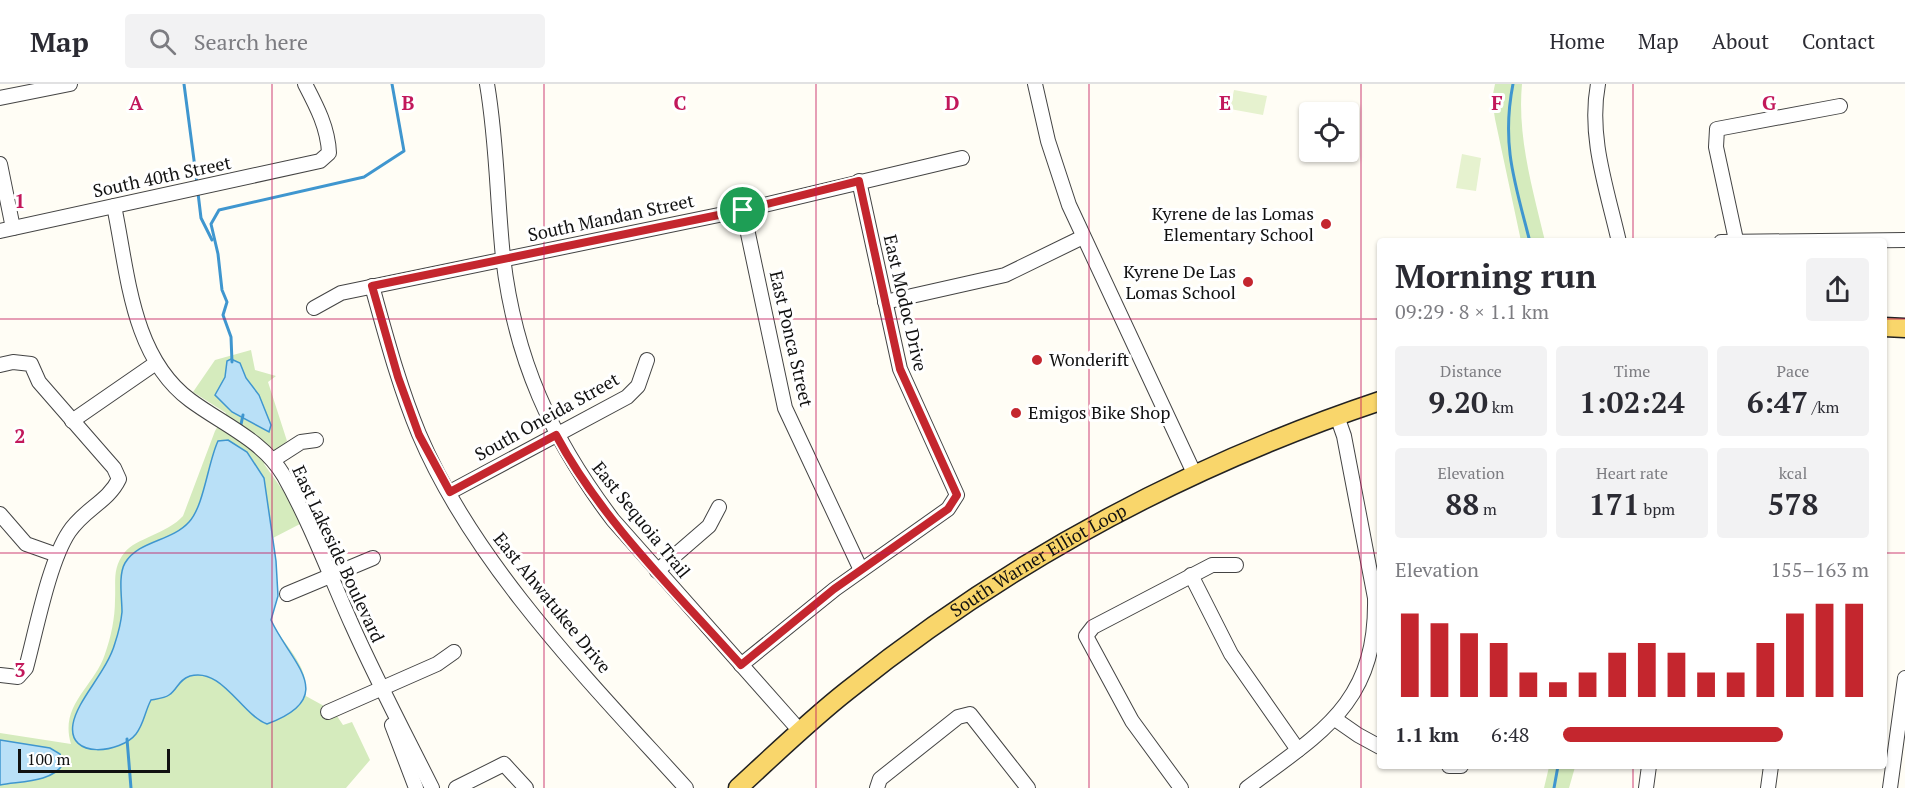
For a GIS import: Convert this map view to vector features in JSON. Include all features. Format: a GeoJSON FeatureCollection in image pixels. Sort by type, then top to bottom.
{"type":"FeatureCollection","features":[{"type":"Feature","properties":{"kind":"main road"},"geometry":{"type":"LineString","coordinates":[[1887,327],[1905,327]]}},
{"type":"Feature","properties":{"kind":"main road","name":"South Warner Elliot Loop"},"geometry":{"type":"LineString","coordinates":[[738,788],[846,691],[993,585],[1095,524],[1194,473],[1377,402]]}},
{"type":"Feature","properties":{"kind":"street"},"geometry":{"type":"LineString","coordinates":[[0,98],[70,84]]}},
{"type":"Feature","properties":{"kind":"street","name":"South 40th Street"},"geometry":{"type":"LineString","coordinates":[[7,230],[320,161],[329,153],[328,138],[318,109],[305,84]]}},
{"type":"Feature","properties":{"kind":"street","name":"East Sequoia Trail"},"geometry":{"type":"LineString","coordinates":[[487,84],[497,159],[504,259],[526,364],[556,435],[588,487],[657,571],[800,731]]}},
{"type":"Feature","properties":{"kind":"street"},"geometry":{"type":"LineString","coordinates":[[1035,84],[1056,170],[1083,237],[1194,473]]}},
{"type":"Feature","properties":{"kind":"street"},"geometry":{"type":"LineString","coordinates":[[1598,84],[1593,110],[1595,140],[1618,238]]}},
{"type":"Feature","properties":{"kind":"street"},"geometry":{"type":"LineString","coordinates":[[1736,238],[1716,147],[1717,129],[1840,106]]}},
{"type":"Feature","properties":{"kind":"street","name":"South Mandan Street"},"geometry":{"type":"LineString","coordinates":[[314,308],[341,293],[743,210],[962,158]]}},
{"type":"Feature","properties":{"kind":"street"},"geometry":{"type":"LineString","coordinates":[[0,164],[7,230]]}},
{"type":"Feature","properties":{"kind":"street","name":"East Modoc Drive"},"geometry":{"type":"LineString","coordinates":[[859,181],[885,302],[907,388],[957,495],[948,509],[861,570]]}},
{"type":"Feature","properties":{"kind":"street","name":"East Lakeside Boulevard"},"geometry":{"type":"LineString","coordinates":[[114,206],[136,311],[150,354],[175,385],[199,405],[242,434],[269,457],[307,523],[380,689],[432,788]]}},
{"type":"Feature","properties":{"kind":"street","name":"East Ponca Street"},"geometry":{"type":"LineString","coordinates":[[743,210],[785,408],[861,570]]}},
{"type":"Feature","properties":{"kind":"street"},"geometry":{"type":"LineString","coordinates":[[885,302],[1005,275],[1083,237]]}},
{"type":"Feature","properties":{"kind":"street"},"geometry":{"type":"LineString","coordinates":[[1887,240],[1905,240]]}},
{"type":"Feature","properties":{"kind":"street","name":"East Ahwatukee Drive"},"geometry":{"type":"LineString","coordinates":[[372,286],[398,377],[416,426],[485,553],[526,607],[686,788]]}},
{"type":"Feature","properties":{"kind":"street","name":"South Oneida Street"},"geometry":{"type":"LineString","coordinates":[[450,492],[627,397],[638,386],[647,360]]}},
{"type":"Feature","properties":{"kind":"street"},"geometry":{"type":"LineString","coordinates":[[0,365],[13,362],[31,364],[39,382],[114,468],[119,479],[113,491],[80,516],[57,555],[26,668],[18,677],[0,675]]}},
{"type":"Feature","properties":{"kind":"street"},"geometry":{"type":"LineString","coordinates":[[72,420],[156,363]]}},
{"type":"Feature","properties":{"kind":"street"},"geometry":{"type":"LineString","coordinates":[[1246,788],[1298,750],[1335,719],[1352,699],[1364,674],[1375,618],[1376,575],[1344,436],[1337,416]]}},
{"type":"Feature","properties":{"kind":"street"},"geometry":{"type":"LineString","coordinates":[[269,457],[301,442],[316,440]]}},
{"type":"Feature","properties":{"kind":"street"},"geometry":{"type":"LineString","coordinates":[[657,571],[709,526],[719,507]]}},
{"type":"Feature","properties":{"kind":"street"},"geometry":{"type":"LineString","coordinates":[[0,514],[26,544],[57,555]]}},
{"type":"Feature","properties":{"kind":"street"},"geometry":{"type":"LineString","coordinates":[[287,594],[373,558]]}},
{"type":"Feature","properties":{"kind":"street"},"geometry":{"type":"LineString","coordinates":[[1181,788],[1132,721],[1086,636],[1093,627],[1212,565],[1236,565]]}},
{"type":"Feature","properties":{"kind":"street"},"geometry":{"type":"LineString","coordinates":[[741,665],[861,570]]}},
{"type":"Feature","properties":{"kind":"street"},"geometry":{"type":"LineString","coordinates":[[1191,575],[1231,654],[1298,750]]}},
{"type":"Feature","properties":{"kind":"street"},"geometry":{"type":"LineString","coordinates":[[328,712],[437,664],[454,652]]}},
{"type":"Feature","properties":{"kind":"street"},"geometry":{"type":"LineString","coordinates":[[1890,788],[1905,678]]}},
{"type":"Feature","properties":{"kind":"street","name":"East Lakeside Boulevard"},"geometry":{"type":"LineString","coordinates":[[380,689],[416,788]]}},
{"type":"Feature","properties":{"kind":"street"},"geometry":{"type":"LineString","coordinates":[[876,787],[880,779],[958,717],[970,714],[1028,788]]}},
{"type":"Feature","properties":{"kind":"street"},"geometry":{"type":"LineString","coordinates":[[1335,719],[1377,745]]}},
{"type":"Feature","properties":{"kind":"street"},"geometry":{"type":"LineString","coordinates":[[456,788],[504,764],[526,788]]}},
{"type":"Feature","properties":{"kind":"street"},"geometry":{"type":"LineString","coordinates":[[1646,788],[1649,769]]}},
{"type":"Feature","properties":{"kind":"street"},"geometry":{"type":"LineString","coordinates":[[1768,788],[1771,769]]}},
{"type":"Feature","properties":{"kind":"green space"},"geometry":{"type":"Polygon","coordinates":[[[1495,84],[1522,84],[1524,144],[1544,238],[1520,238],[1492,99],[1495,84]]]}},
{"type":"Feature","properties":{"kind":"green space"},"geometry":{"type":"Polygon","coordinates":[[[1234,90],[1267,96],[1263,115],[1230,109],[1234,90]]]}},
{"type":"Feature","properties":{"kind":"green space"},"geometry":{"type":"Polygon","coordinates":[[[1462,154],[1481,158],[1476,191],[1456,188],[1462,154]]]}},
{"type":"Feature","properties":{"kind":"green space"},"geometry":{"type":"Polygon","coordinates":[[[251,350],[255,370],[276,376],[268,382],[287,441],[264,464],[289,499],[300,524],[271,539],[276,580],[271,620],[300,665],[306,685],[304,695],[324,706],[330,718],[337,716],[343,725],[352,722],[370,760],[346,788],[0,788],[0,733],[71,744],[69,730],[74,707],[100,666],[109,641],[114,614],[118,564],[130,547],[169,527],[183,516],[215,431],[226,413],[193,392],[215,360],[251,350]]]}},
{"type":"Feature","properties":{"kind":"green space"},"geometry":{"type":"Polygon","coordinates":[[[1549,769],[1574,769],[1569,788],[1544,788],[1549,769]]]}},
{"type":"Feature","properties":{"kind":"water"},"geometry":{"type":"Polygon","coordinates":[[[231,359],[240,363],[246,378],[259,395],[271,425],[269,432],[232,412],[215,395],[225,377],[227,361],[231,359]]]}},
{"type":"Feature","properties":{"kind":"water"},"geometry":{"type":"Polygon","coordinates":[[[228,440],[247,452],[264,478],[276,561],[278,596],[271,620],[304,678],[306,690],[302,702],[289,714],[267,724],[248,711],[212,678],[201,675],[190,676],[169,695],[151,700],[139,730],[129,741],[108,749],[86,748],[73,736],[73,724],[80,705],[106,665],[115,643],[122,616],[121,580],[125,563],[138,550],[173,534],[189,522],[202,495],[218,441],[228,440]]]}},
{"type":"Feature","properties":{"kind":"water"},"geometry":{"type":"Polygon","coordinates":[[[0,740],[50,748],[60,754],[63,764],[51,775],[43,778],[0,785],[0,740]]]}},
{"type":"Feature","properties":{"kind":"waterway"},"geometry":{"type":"LineString","coordinates":[[184,84],[197,183]]}},
{"type":"Feature","properties":{"kind":"waterway"},"geometry":{"type":"LineString","coordinates":[[232,362],[231,337],[223,315],[227,302],[222,290],[218,254],[211,224],[219,210],[364,177],[404,151],[392,84]]}},
{"type":"Feature","properties":{"kind":"waterway"},"geometry":{"type":"LineString","coordinates":[[1513,84],[1508,126],[1509,145],[1511,164],[1529,238]]}},
{"type":"Feature","properties":{"kind":"waterway"},"geometry":{"type":"LineString","coordinates":[[198,193],[201,218],[212,240]]}},
{"type":"Feature","properties":{"kind":"waterway"},"geometry":{"type":"LineString","coordinates":[[240,429],[243,415]]}},
{"type":"Feature","properties":{"kind":"waterway"},"geometry":{"type":"LineString","coordinates":[[127,739],[131,788]]}},
{"type":"Feature","properties":{"kind":"waterway"},"geometry":{"type":"LineString","coordinates":[[1554,788],[1557,769]]}},
{"type":"Feature","properties":{"kind":"place","name":"Kyrene de las Lomas Elementary School"},"geometry":{"type":"Point","coordinates":[1326,224]}},
{"type":"Feature","properties":{"kind":"place","name":"Kyrene De Las Lomas School"},"geometry":{"type":"Point","coordinates":[1248,282]}},
{"type":"Feature","properties":{"kind":"place","name":"Wonderift"},"geometry":{"type":"Point","coordinates":[1037,360]}},
{"type":"Feature","properties":{"kind":"place","name":"Emigos Bike Shop"},"geometry":{"type":"Point","coordinates":[1016,413]}},
{"type":"Feature","properties":{"kind":"route"},"geometry":{"type":"LineString","coordinates":[[859,181],[900,369],[957,495],[948,509],[834,589],[741,665],[613,520],[566,455],[556,435],[450,492],[419,435],[398,377],[372,286],[743,210],[859,181]]}}]}
